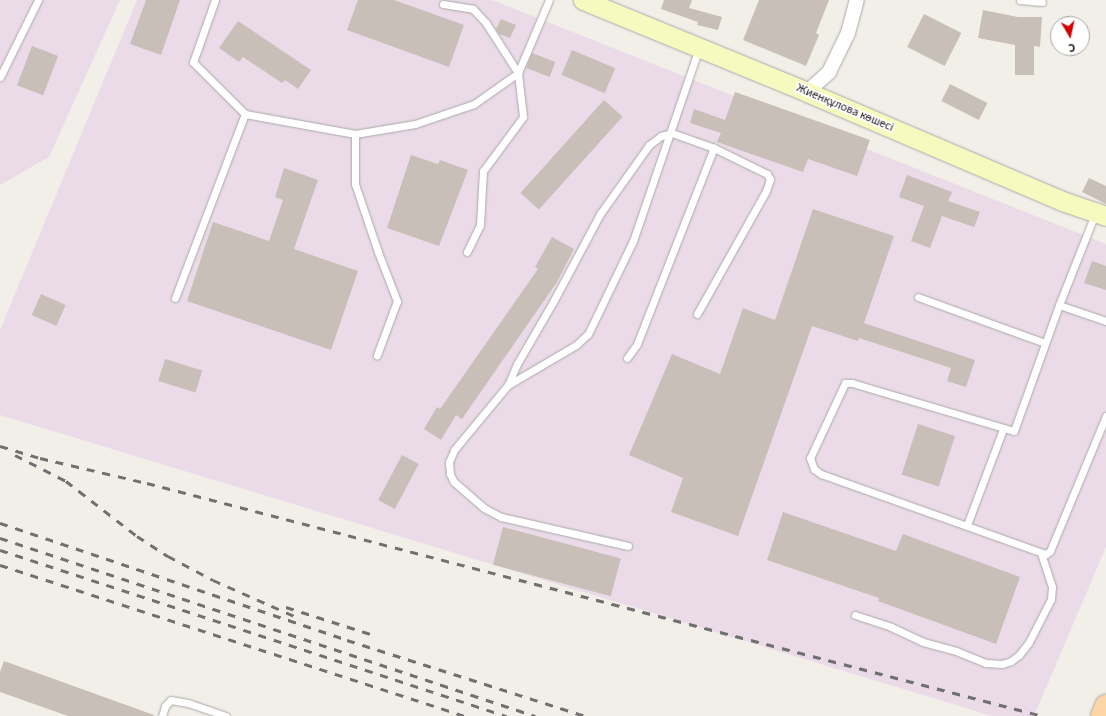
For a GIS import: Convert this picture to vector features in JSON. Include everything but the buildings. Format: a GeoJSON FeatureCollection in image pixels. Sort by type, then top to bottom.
{"type":"FeatureCollection","features":[{"type":"Feature","properties":{"kind":"main road"},"geometry":{"type":"LineString","coordinates":[[1102,716],[1106,706]]}},
{"type":"Feature","properties":{"kind":"street","name":"Жиенқұлова көшесі"},"geometry":{"type":"LineString","coordinates":[[583,0],[807,92],[1062,201],[1101,214]]}},
{"type":"Feature","properties":{"kind":"street"},"geometry":{"type":"LineString","coordinates":[[807,92],[829,72],[848,33],[857,0]]}},
{"type":"Feature","properties":{"kind":"lane"},"geometry":{"type":"LineString","coordinates":[[0,77],[38,0]]}},
{"type":"Feature","properties":{"kind":"lane"},"geometry":{"type":"LineString","coordinates":[[215,0],[192,62],[245,114],[355,134],[415,124],[474,104],[518,73],[549,0]]}},
{"type":"Feature","properties":{"kind":"lane"},"geometry":{"type":"LineString","coordinates":[[1020,0],[1042,2]]}},
{"type":"Feature","properties":{"kind":"lane"},"geometry":{"type":"LineString","coordinates":[[443,4],[474,9],[486,23],[518,73],[524,117],[483,171],[480,225],[467,252]]}},
{"type":"Feature","properties":{"kind":"lane"},"geometry":{"type":"LineString","coordinates":[[508,384],[576,345],[588,334],[633,241],[672,133],[677,112],[700,48]]}},
{"type":"Feature","properties":{"kind":"lane"},"geometry":{"type":"LineString","coordinates":[[175,298],[245,114]]}},
{"type":"Feature","properties":{"kind":"lane"},"geometry":{"type":"LineString","coordinates":[[628,546],[501,517],[484,508],[454,482],[450,474],[449,462],[454,450],[508,384],[517,364],[553,302],[600,214],[649,145],[661,136],[672,133],[714,148],[767,174],[770,179],[766,191],[697,314]]}},
{"type":"Feature","properties":{"kind":"lane"},"geometry":{"type":"LineString","coordinates":[[355,134],[355,184],[378,252],[397,301],[377,355]]}},
{"type":"Feature","properties":{"kind":"lane"},"geometry":{"type":"LineString","coordinates":[[628,358],[637,344],[714,148]]}},
{"type":"Feature","properties":{"kind":"lane"},"geometry":{"type":"LineString","coordinates":[[1101,214],[1059,305],[1016,429],[1014,431],[845,383],[810,458],[814,469],[821,474],[1046,554],[1050,551],[1106,416]]}},
{"type":"Feature","properties":{"kind":"lane"},"geometry":{"type":"LineString","coordinates":[[918,297],[1045,343]]}},
{"type":"Feature","properties":{"kind":"lane"},"geometry":{"type":"LineString","coordinates":[[1059,305],[1106,321]]}},
{"type":"Feature","properties":{"kind":"lane"},"geometry":{"type":"LineString","coordinates":[[967,525],[1003,429]]}},
{"type":"Feature","properties":{"kind":"lane"},"geometry":{"type":"LineString","coordinates":[[855,615],[891,627],[923,642],[956,651],[986,663],[1002,664],[1019,655],[1026,646],[1051,599],[1052,587],[1041,553]]}},
{"type":"Feature","properties":{"kind":"lane"},"geometry":{"type":"LineString","coordinates":[[162,716],[165,706],[171,700],[188,703],[226,716]]}},
{"type":"Feature","properties":{"kind":"shaded area"},"geometry":{"type":"Polygon","coordinates":[[[0,0],[120,0],[49,157],[0,185],[0,0]]]}},
{"type":"Feature","properties":{"kind":"shaded area"},"geometry":{"type":"Polygon","coordinates":[[[137,0],[492,0],[1106,244],[1106,547],[1034,716],[992,716],[0,415],[0,330],[137,0]]]}},
{"type":"Feature","properties":{"kind":"railway"},"geometry":{"type":"LineString","coordinates":[[0,446],[40,458],[147,483],[1043,716]]}},
{"type":"Feature","properties":{"kind":"railway"},"geometry":{"type":"LineString","coordinates":[[15,455],[66,481],[137,536],[168,556],[213,580],[301,619]]}},
{"type":"Feature","properties":{"kind":"railway"},"geometry":{"type":"LineString","coordinates":[[0,523],[347,640],[585,716]]}},
{"type":"Feature","properties":{"kind":"railway"},"geometry":{"type":"LineString","coordinates":[[0,538],[535,716]]}},
{"type":"Feature","properties":{"kind":"railway"},"geometry":{"type":"LineString","coordinates":[[0,550],[506,716]]}},
{"type":"Feature","properties":{"kind":"railway"},"geometry":{"type":"LineString","coordinates":[[0,565],[466,716]]}},
{"type":"Feature","properties":{"kind":"railway"},"geometry":{"type":"LineString","coordinates":[[286,607],[374,635]]}}]}
